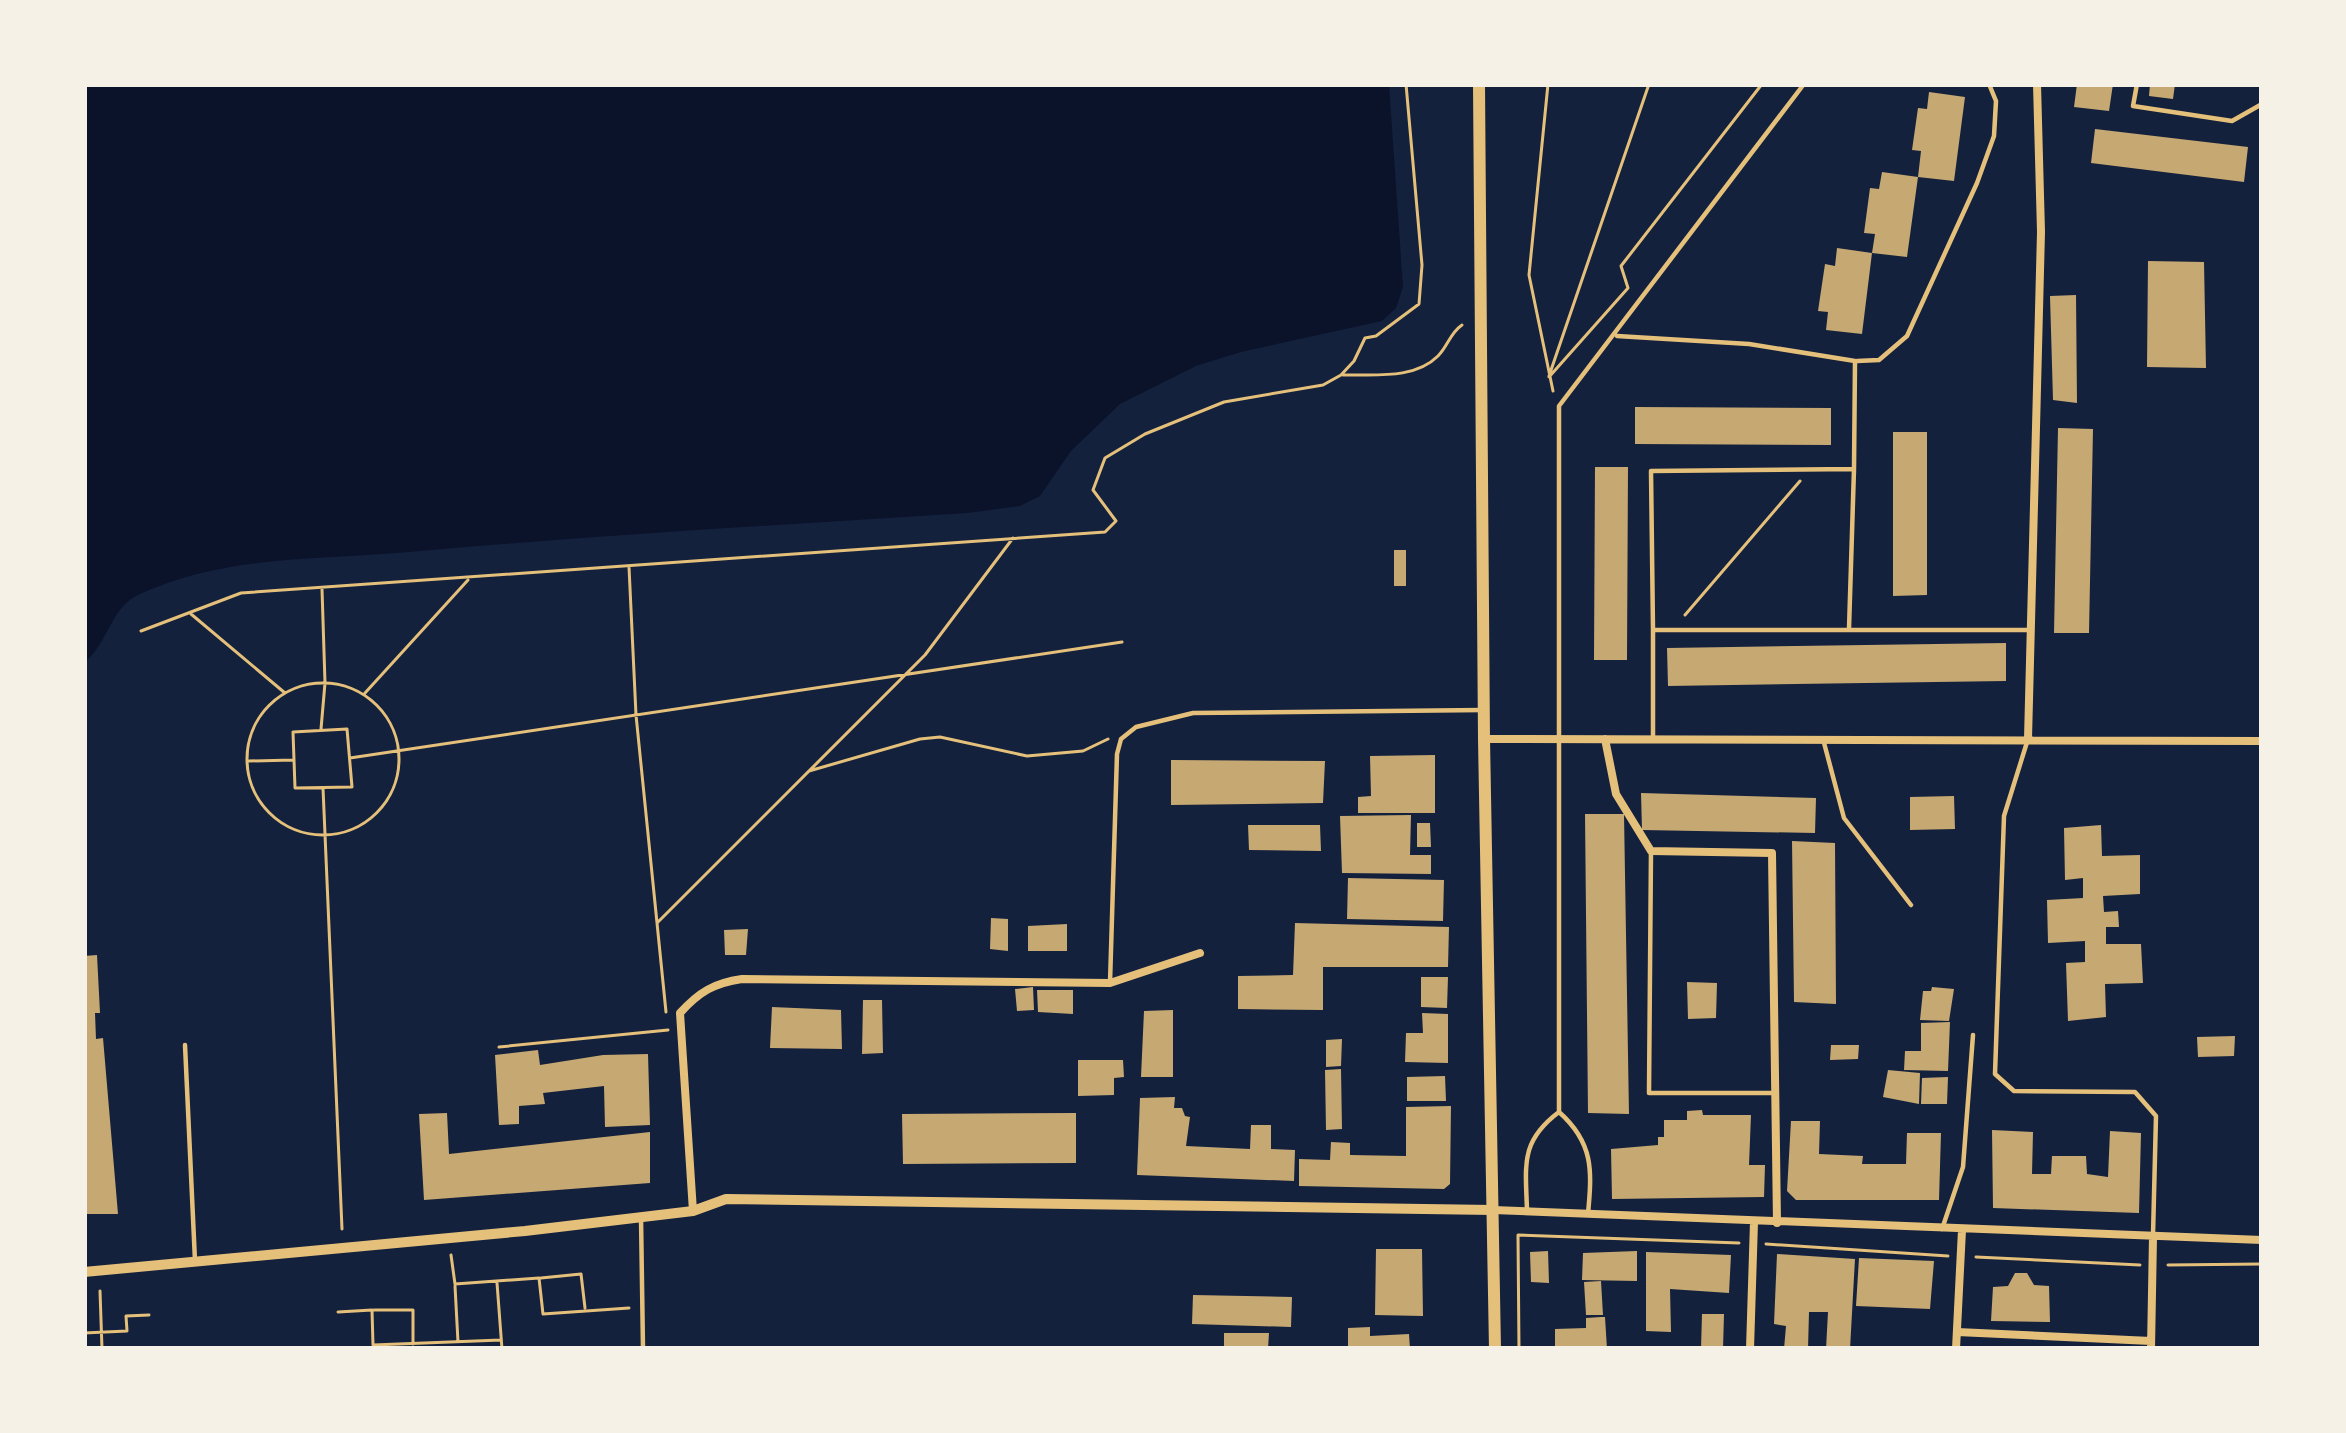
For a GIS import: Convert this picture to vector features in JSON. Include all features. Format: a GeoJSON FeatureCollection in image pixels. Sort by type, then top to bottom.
{"type":"FeatureCollection","features":[{"type":"Feature","properties":{"kind":"main road"},"geometry":{"type":"LineString","coordinates":[[1479,84],[1495,1349]]}},
{"type":"Feature","properties":{"kind":"street"},"geometry":{"type":"LineString","coordinates":[[2028,739],[2041,232],[2037,84]]}},
{"type":"Feature","properties":{"kind":"street"},"geometry":{"type":"LineString","coordinates":[[1484,739],[2262,741]]}},
{"type":"Feature","properties":{"kind":"street"},"geometry":{"type":"LineString","coordinates":[[1605,739],[1616,794],[1651,851],[1772,853],[1777,1223]]}},
{"type":"Feature","properties":{"kind":"street"},"geometry":{"type":"LineString","coordinates":[[693,1210],[680,1013],[708,989],[742,979],[1110,983],[1201,952]]}},
{"type":"Feature","properties":{"kind":"street"},"geometry":{"type":"LineString","coordinates":[[84,1272],[641,1217],[693,1210],[726,1199],[1493,1210],[2262,1240]]}},
{"type":"Feature","properties":{"kind":"street"},"geometry":{"type":"LineString","coordinates":[[1750,1349],[1754,1222]]}},
{"type":"Feature","properties":{"kind":"street"},"geometry":{"type":"LineString","coordinates":[[1956,1349],[1962,1230]]}},
{"type":"Feature","properties":{"kind":"street"},"geometry":{"type":"LineString","coordinates":[[1957,1332],[2151,1345],[2153,1236]]}},
{"type":"Feature","properties":{"kind":"lane"},"geometry":{"type":"LineString","coordinates":[[1588,1214],[1592,1167],[1587,1147],[1575,1126],[1559,1112],[1559,406],[1804,84]]}},
{"type":"Feature","properties":{"kind":"lane"},"geometry":{"type":"LineString","coordinates":[[1614,336],[1749,344],[1855,362],[1879,360],[1907,336],[1977,183],[1994,136],[1996,101],[1989,84]]}},
{"type":"Feature","properties":{"kind":"lane"},"geometry":{"type":"LineString","coordinates":[[2137,84],[2133,106],[2232,121],[2262,104]]}},
{"type":"Feature","properties":{"kind":"lane"},"geometry":{"type":"LineString","coordinates":[[1850,629],[1855,362]]}},
{"type":"Feature","properties":{"kind":"lane"},"geometry":{"type":"LineString","coordinates":[[1653,739],[1651,471],[1854,469]]}},
{"type":"Feature","properties":{"kind":"lane"},"geometry":{"type":"LineString","coordinates":[[1653,630],[2032,631]]}},
{"type":"Feature","properties":{"kind":"lane"},"geometry":{"type":"LineString","coordinates":[[1110,983],[1117,754],[1124,736],[1145,724],[1193,713],[1484,710]]}},
{"type":"Feature","properties":{"kind":"lane"},"geometry":{"type":"LineString","coordinates":[[1823,739],[1844,818],[1911,905]]}},
{"type":"Feature","properties":{"kind":"lane"},"geometry":{"type":"LineString","coordinates":[[2028,739],[2004,816],[1995,1074],[2014,1090],[2135,1092],[2156,1116],[2153,1236]]}},
{"type":"Feature","properties":{"kind":"lane"},"geometry":{"type":"LineString","coordinates":[[1651,851],[1649,1093],[1777,1093]]}},
{"type":"Feature","properties":{"kind":"lane"},"geometry":{"type":"LineString","coordinates":[[1942,1229],[1963,1168],[1972,1035]]}},
{"type":"Feature","properties":{"kind":"lane"},"geometry":{"type":"LineString","coordinates":[[185,1045],[195,1262]]}},
{"type":"Feature","properties":{"kind":"lane"},"geometry":{"type":"LineString","coordinates":[[1527,1212],[1528,1144],[1559,1112]]}},
{"type":"Feature","properties":{"kind":"lane"},"geometry":{"type":"LineString","coordinates":[[641,1217],[643,1349]]}},
{"type":"Feature","properties":{"kind":"path"},"geometry":{"type":"LineString","coordinates":[[1341,375],[1365,338],[1376,336],[1419,304],[1422,265],[1406,84]]}},
{"type":"Feature","properties":{"kind":"path"},"geometry":{"type":"LineString","coordinates":[[1548,84],[1529,275],[1549,377]]}},
{"type":"Feature","properties":{"kind":"path"},"geometry":{"type":"LineString","coordinates":[[1549,377],[1649,84]]}},
{"type":"Feature","properties":{"kind":"path"},"geometry":{"type":"LineString","coordinates":[[1549,377],[1628,288],[1621,266],[1762,84]]}},
{"type":"Feature","properties":{"kind":"path"},"geometry":{"type":"LineString","coordinates":[[141,631],[241,593],[1105,532],[1117,521],[1094,490],[1105,458],[1144,434],[1224,402],[1323,385],[1341,375],[1408,373],[1441,353],[1455,329],[1466,322]]}},
{"type":"Feature","properties":{"kind":"path"},"geometry":{"type":"LineString","coordinates":[[1672,630],[1810,469]]}},
{"type":"Feature","properties":{"kind":"path"},"geometry":{"type":"LineString","coordinates":[[657,923],[925,655],[1013,538]]}},
{"type":"Feature","properties":{"kind":"path"},"geometry":{"type":"LineString","coordinates":[[629,566],[636,715],[668,1030]]}},
{"type":"Feature","properties":{"kind":"path"},"geometry":{"type":"LineString","coordinates":[[364,694],[471,577]]}},
{"type":"Feature","properties":{"kind":"path"},"geometry":{"type":"LineString","coordinates":[[320,730],[325,682],[322,587]]}},
{"type":"Feature","properties":{"kind":"path"},"geometry":{"type":"LineString","coordinates":[[190,613],[285,693]]}},
{"type":"Feature","properties":{"kind":"path"},"geometry":{"type":"LineString","coordinates":[[350,758],[1122,643]]}},
{"type":"Feature","properties":{"kind":"path"},"geometry":{"type":"LineString","coordinates":[[325,682],[364,694],[388,718],[400,751],[399,772],[381,810],[365,824],[325,836],[300,833],[277,821],[260,803],[249,780],[247,761],[252,731],[265,709],[285,693],[325,682]]}},
{"type":"Feature","properties":{"kind":"path"},"geometry":{"type":"LineString","coordinates":[[347,729],[352,787],[295,788],[293,732],[320,730],[347,729]]}},
{"type":"Feature","properties":{"kind":"path"},"geometry":{"type":"LineString","coordinates":[[806,772],[920,739],[940,737],[1027,756],[1083,751],[1124,736]]}},
{"type":"Feature","properties":{"kind":"path"},"geometry":{"type":"LineString","coordinates":[[247,761],[295,760]]}},
{"type":"Feature","properties":{"kind":"path"},"geometry":{"type":"LineString","coordinates":[[322,788],[344,1249]]}},
{"type":"Feature","properties":{"kind":"path"},"geometry":{"type":"LineString","coordinates":[[499,1047],[681,1028]]}},
{"type":"Feature","properties":{"kind":"path"},"geometry":{"type":"LineString","coordinates":[[1519,1349],[1518,1235],[2153,1265],[2262,1264]]}},
{"type":"Feature","properties":{"kind":"path"},"geometry":{"type":"LineString","coordinates":[[451,1252],[458,1342]]}},
{"type":"Feature","properties":{"kind":"path"},"geometry":{"type":"LineString","coordinates":[[454,1284],[581,1274],[585,1311]]}},
{"type":"Feature","properties":{"kind":"path"},"geometry":{"type":"LineString","coordinates":[[539,1278],[542,1314],[642,1306]]}},
{"type":"Feature","properties":{"kind":"path"},"geometry":{"type":"LineString","coordinates":[[497,1281],[502,1349]]}},
{"type":"Feature","properties":{"kind":"path"},"geometry":{"type":"LineString","coordinates":[[100,1291],[102,1349]]}},
{"type":"Feature","properties":{"kind":"path"},"geometry":{"type":"LineString","coordinates":[[372,1310],[373,1345],[501,1340]]}},
{"type":"Feature","properties":{"kind":"path"},"geometry":{"type":"LineString","coordinates":[[338,1312],[413,1310],[413,1344]]}},
{"type":"Feature","properties":{"kind":"path"},"geometry":{"type":"LineString","coordinates":[[84,1334],[127,1331],[126,1316],[148,1315]]}},
{"type":"Feature","properties":{"kind":"water"},"geometry":{"type":"Polygon","coordinates":[[[84,84],[1389,84],[1403,287],[1396,308],[1382,321],[1196,366],[1120,404],[1071,451],[1040,496],[1020,506],[239,566],[173,581],[130,600],[84,663],[84,84]]]}},
{"type":"Feature","properties":{"kind":"building"},"geometry":{"type":"Polygon","coordinates":[[[2077,84],[2113,84],[2109,111],[2074,107],[2077,84]]]}},
{"type":"Feature","properties":{"kind":"building"},"geometry":{"type":"Polygon","coordinates":[[[2150,84],[2175,84],[2173,99],[2149,96],[2150,84]]]}},
{"type":"Feature","properties":{"kind":"building"},"geometry":{"type":"Polygon","coordinates":[[[1929,92],[1965,97],[1954,181],[1918,177],[1921,151],[1912,150],[1918,108],[1927,109],[1929,92]]]}},
{"type":"Feature","properties":{"kind":"building"},"geometry":{"type":"Polygon","coordinates":[[[2095,129],[2248,147],[2244,182],[2091,163],[2095,129]]]}},
{"type":"Feature","properties":{"kind":"building"},"geometry":{"type":"Polygon","coordinates":[[[1882,172],[1918,177],[1907,257],[1872,253],[1875,234],[1864,233],[1870,188],[1879,189],[1882,172]]]}},
{"type":"Feature","properties":{"kind":"building"},"geometry":{"type":"Polygon","coordinates":[[[1837,248],[1872,253],[1862,334],[1826,330],[1828,312],[1818,311],[1825,264],[1835,266],[1837,248]]]}},
{"type":"Feature","properties":{"kind":"building"},"geometry":{"type":"Polygon","coordinates":[[[2148,261],[2204,262],[2206,368],[2147,367],[2148,261]]]}},
{"type":"Feature","properties":{"kind":"building"},"geometry":{"type":"Polygon","coordinates":[[[2076,295],[2077,403],[2053,400],[2050,296],[2076,295]]]}},
{"type":"Feature","properties":{"kind":"building"},"geometry":{"type":"Polygon","coordinates":[[[1635,407],[1831,408],[1831,445],[1635,444],[1635,407]]]}},
{"type":"Feature","properties":{"kind":"building"},"geometry":{"type":"Polygon","coordinates":[[[2058,428],[2093,429],[2089,633],[2054,633],[2058,428]]]}},
{"type":"Feature","properties":{"kind":"building"},"geometry":{"type":"Polygon","coordinates":[[[1893,432],[1927,432],[1927,595],[1893,596],[1893,432]]]}},
{"type":"Feature","properties":{"kind":"building"},"geometry":{"type":"Polygon","coordinates":[[[1595,467],[1628,467],[1627,660],[1594,660],[1595,467]]]}},
{"type":"Feature","properties":{"kind":"building"},"geometry":{"type":"Polygon","coordinates":[[[1394,550],[1406,550],[1406,586],[1394,586],[1394,550]]]}},
{"type":"Feature","properties":{"kind":"building"},"geometry":{"type":"Polygon","coordinates":[[[2006,643],[2006,681],[1668,686],[1667,648],[2006,643]]]}},
{"type":"Feature","properties":{"kind":"building"},"geometry":{"type":"Polygon","coordinates":[[[1435,755],[1435,813],[1358,813],[1358,797],[1371,796],[1370,756],[1435,755]]]}},
{"type":"Feature","properties":{"kind":"building"},"geometry":{"type":"Polygon","coordinates":[[[1171,760],[1325,761],[1323,803],[1171,805],[1171,760]]]}},
{"type":"Feature","properties":{"kind":"building"},"geometry":{"type":"Polygon","coordinates":[[[1641,793],[1816,798],[1815,833],[1642,830],[1641,793]]]}},
{"type":"Feature","properties":{"kind":"building"},"geometry":{"type":"Polygon","coordinates":[[[1954,796],[1955,829],[1910,830],[1910,797],[1954,796]]]}},
{"type":"Feature","properties":{"kind":"building"},"geometry":{"type":"Polygon","coordinates":[[[1585,814],[1624,814],[1629,1114],[1588,1113],[1585,814]]]}},
{"type":"Feature","properties":{"kind":"building"},"geometry":{"type":"Polygon","coordinates":[[[1411,815],[1410,855],[1431,855],[1431,874],[1342,873],[1340,816],[1411,815]]]}},
{"type":"Feature","properties":{"kind":"building"},"geometry":{"type":"Polygon","coordinates":[[[1417,823],[1430,823],[1431,847],[1417,847],[1417,823]]]}},
{"type":"Feature","properties":{"kind":"building"},"geometry":{"type":"Polygon","coordinates":[[[1248,825],[1320,825],[1321,851],[1249,850],[1248,825]]]}},
{"type":"Feature","properties":{"kind":"building"},"geometry":{"type":"Polygon","coordinates":[[[2101,825],[2102,856],[2140,855],[2140,894],[2103,896],[2104,912],[2118,911],[2119,927],[2106,927],[2106,944],[2141,944],[2143,983],[2105,984],[2106,1017],[2068,1021],[2066,963],[2085,962],[2085,941],[2048,943],[2047,900],[2083,898],[2083,878],[2065,880],[2064,828],[2101,825]]]}},
{"type":"Feature","properties":{"kind":"building"},"geometry":{"type":"Polygon","coordinates":[[[1792,841],[1835,843],[1836,1004],[1794,1002],[1792,841]]]}},
{"type":"Feature","properties":{"kind":"building"},"geometry":{"type":"Polygon","coordinates":[[[1348,878],[1444,880],[1443,921],[1347,919],[1348,878]]]}},
{"type":"Feature","properties":{"kind":"building"},"geometry":{"type":"Polygon","coordinates":[[[991,918],[1008,919],[1008,951],[990,949],[991,918]]]}},
{"type":"Feature","properties":{"kind":"building"},"geometry":{"type":"Polygon","coordinates":[[[1295,923],[1449,927],[1448,967],[1323,967],[1323,1010],[1238,1009],[1238,976],[1293,975],[1295,923]]]}},
{"type":"Feature","properties":{"kind":"building"},"geometry":{"type":"Polygon","coordinates":[[[1067,924],[1067,951],[1028,951],[1028,926],[1067,924]]]}},
{"type":"Feature","properties":{"kind":"building"},"geometry":{"type":"Polygon","coordinates":[[[748,929],[746,955],[725,955],[724,930],[748,929]]]}},
{"type":"Feature","properties":{"kind":"building"},"geometry":{"type":"Polygon","coordinates":[[[97,955],[100,1013],[95,1013],[96,1039],[103,1038],[118,1214],[84,1214],[84,956],[97,955]]]}},
{"type":"Feature","properties":{"kind":"building"},"geometry":{"type":"Polygon","coordinates":[[[1421,977],[1448,977],[1447,1008],[1421,1007],[1421,977]]]}},
{"type":"Feature","properties":{"kind":"building"},"geometry":{"type":"Polygon","coordinates":[[[1687,982],[1717,983],[1716,1018],[1688,1019],[1687,982]]]}},
{"type":"Feature","properties":{"kind":"building"},"geometry":{"type":"Polygon","coordinates":[[[1033,987],[1034,1010],[1017,1011],[1015,989],[1033,987]]]}},
{"type":"Feature","properties":{"kind":"building"},"geometry":{"type":"Polygon","coordinates":[[[1954,989],[1949,1021],[1920,1020],[1923,991],[1954,989]]]}},
{"type":"Feature","properties":{"kind":"building"},"geometry":{"type":"Polygon","coordinates":[[[1037,990],[1073,990],[1073,1014],[1038,1012],[1037,990]]]}},
{"type":"Feature","properties":{"kind":"building"},"geometry":{"type":"Polygon","coordinates":[[[863,1000],[882,1000],[883,1053],[862,1054],[863,1000]]]}},
{"type":"Feature","properties":{"kind":"building"},"geometry":{"type":"Polygon","coordinates":[[[772,1007],[841,1010],[842,1049],[770,1048],[772,1007]]]}},
{"type":"Feature","properties":{"kind":"building"},"geometry":{"type":"Polygon","coordinates":[[[1173,1010],[1173,1077],[1141,1077],[1144,1011],[1173,1010]]]}},
{"type":"Feature","properties":{"kind":"building"},"geometry":{"type":"Polygon","coordinates":[[[1422,1013],[1448,1014],[1448,1063],[1405,1062],[1406,1033],[1423,1033],[1422,1013]]]}},
{"type":"Feature","properties":{"kind":"building"},"geometry":{"type":"Polygon","coordinates":[[[1950,1022],[1948,1071],[1904,1070],[1905,1051],[1921,1051],[1921,1023],[1950,1022]]]}},
{"type":"Feature","properties":{"kind":"building"},"geometry":{"type":"Polygon","coordinates":[[[2235,1036],[2234,1056],[2198,1057],[2197,1037],[2235,1036]]]}},
{"type":"Feature","properties":{"kind":"building"},"geometry":{"type":"Polygon","coordinates":[[[1342,1039],[1341,1066],[1326,1067],[1326,1040],[1342,1039]]]}},
{"type":"Feature","properties":{"kind":"building"},"geometry":{"type":"Polygon","coordinates":[[[1831,1045],[1859,1045],[1858,1059],[1830,1060],[1831,1045]]]}},
{"type":"Feature","properties":{"kind":"building"},"geometry":{"type":"Polygon","coordinates":[[[538,1050],[540,1065],[648,1054],[650,1125],[605,1127],[604,1086],[543,1093],[545,1104],[519,1106],[519,1124],[499,1125],[495,1055],[538,1050]]]}},
{"type":"Feature","properties":{"kind":"building"},"geometry":{"type":"Polygon","coordinates":[[[1078,1060],[1123,1060],[1124,1077],[1114,1078],[1114,1095],[1078,1096],[1078,1060]]]}},
{"type":"Feature","properties":{"kind":"building"},"geometry":{"type":"Polygon","coordinates":[[[1341,1069],[1342,1129],[1326,1130],[1325,1070],[1341,1069]]]}},
{"type":"Feature","properties":{"kind":"building"},"geometry":{"type":"Polygon","coordinates":[[[1888,1070],[1920,1073],[1919,1104],[1883,1097],[1888,1070]]]}},
{"type":"Feature","properties":{"kind":"building"},"geometry":{"type":"Polygon","coordinates":[[[1445,1076],[1446,1101],[1407,1101],[1407,1077],[1445,1076]]]}},
{"type":"Feature","properties":{"kind":"building"},"geometry":{"type":"Polygon","coordinates":[[[1948,1077],[1947,1104],[1921,1104],[1922,1078],[1948,1077]]]}},
{"type":"Feature","properties":{"kind":"building"},"geometry":{"type":"Polygon","coordinates":[[[1175,1097],[1174,1108],[1182,1108],[1190,1117],[1186,1146],[1250,1149],[1251,1125],[1271,1125],[1271,1149],[1295,1150],[1294,1181],[1137,1175],[1140,1098],[1175,1097]]]}},
{"type":"Feature","properties":{"kind":"building"},"geometry":{"type":"Polygon","coordinates":[[[1451,1106],[1450,1184],[1444,1189],[1299,1186],[1299,1159],[1330,1160],[1331,1142],[1350,1143],[1350,1155],[1406,1156],[1406,1107],[1451,1106]]]}},
{"type":"Feature","properties":{"kind":"building"},"geometry":{"type":"Polygon","coordinates":[[[1702,1110],[1703,1115],[1751,1115],[1749,1165],[1765,1165],[1764,1197],[1612,1199],[1611,1149],[1658,1145],[1658,1137],[1664,1137],[1664,1120],[1687,1120],[1687,1111],[1702,1110]]]}},
{"type":"Feature","properties":{"kind":"building"},"geometry":{"type":"Polygon","coordinates":[[[447,1113],[449,1154],[650,1132],[650,1183],[424,1200],[419,1114],[447,1113]]]}},
{"type":"Feature","properties":{"kind":"building"},"geometry":{"type":"Polygon","coordinates":[[[1076,1113],[1076,1163],[903,1164],[902,1114],[1076,1113]]]}},
{"type":"Feature","properties":{"kind":"building"},"geometry":{"type":"Polygon","coordinates":[[[1791,1121],[1820,1121],[1819,1154],[1863,1156],[1862,1164],[1906,1164],[1907,1133],[1941,1133],[1939,1200],[1796,1200],[1787,1191],[1791,1121]]]}},
{"type":"Feature","properties":{"kind":"building"},"geometry":{"type":"Polygon","coordinates":[[[1992,1130],[2033,1132],[2032,1174],[2051,1174],[2052,1156],[2086,1156],[2087,1174],[2108,1177],[2110,1131],[2141,1133],[2139,1213],[1993,1208],[1992,1130]]]}},
{"type":"Feature","properties":{"kind":"building"},"geometry":{"type":"Polygon","coordinates":[[[1376,1249],[1422,1249],[1423,1316],[1375,1315],[1376,1249]]]}},
{"type":"Feature","properties":{"kind":"building"},"geometry":{"type":"Polygon","coordinates":[[[1548,1251],[1549,1283],[1531,1282],[1530,1252],[1548,1251]]]}},
{"type":"Feature","properties":{"kind":"building"},"geometry":{"type":"Polygon","coordinates":[[[1637,1251],[1637,1281],[1582,1280],[1583,1253],[1637,1251]]]}},
{"type":"Feature","properties":{"kind":"building"},"geometry":{"type":"Polygon","coordinates":[[[1646,1252],[1731,1255],[1729,1293],[1670,1289],[1671,1332],[1646,1331],[1646,1252]]]}},
{"type":"Feature","properties":{"kind":"building"},"geometry":{"type":"Polygon","coordinates":[[[1777,1254],[1855,1259],[1850,1349],[1826,1349],[1828,1312],[1809,1312],[1808,1349],[1784,1349],[1786,1326],[1774,1324],[1777,1254]]]}},
{"type":"Feature","properties":{"kind":"building"},"geometry":{"type":"Polygon","coordinates":[[[1859,1258],[1934,1261],[1930,1309],[1856,1306],[1859,1258]]]}},
{"type":"Feature","properties":{"kind":"building"},"geometry":{"type":"Polygon","coordinates":[[[2015,1273],[2027,1273],[2034,1285],[2049,1286],[2050,1322],[1991,1321],[1993,1287],[2008,1286],[2015,1273]]]}},
{"type":"Feature","properties":{"kind":"building"},"geometry":{"type":"Polygon","coordinates":[[[1601,1281],[1603,1315],[1586,1315],[1584,1282],[1601,1281]]]}},
{"type":"Feature","properties":{"kind":"building"},"geometry":{"type":"Polygon","coordinates":[[[1193,1295],[1292,1297],[1291,1327],[1192,1324],[1193,1295]]]}},
{"type":"Feature","properties":{"kind":"building"},"geometry":{"type":"Polygon","coordinates":[[[1702,1314],[1724,1314],[1723,1349],[1701,1349],[1702,1314]]]}},
{"type":"Feature","properties":{"kind":"building"},"geometry":{"type":"Polygon","coordinates":[[[1605,1317],[1607,1349],[1555,1349],[1555,1329],[1586,1328],[1586,1318],[1605,1317]]]}},
{"type":"Feature","properties":{"kind":"building"},"geometry":{"type":"Polygon","coordinates":[[[1370,1327],[1370,1336],[1409,1334],[1410,1349],[1348,1349],[1348,1328],[1370,1327]]]}},
{"type":"Feature","properties":{"kind":"building"},"geometry":{"type":"Polygon","coordinates":[[[1224,1333],[1269,1333],[1268,1349],[1224,1349],[1224,1333]]]}}]}
